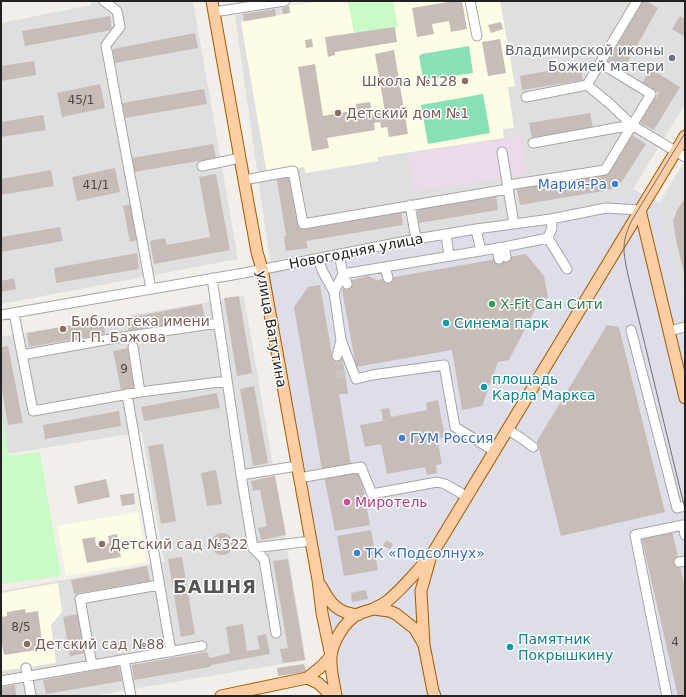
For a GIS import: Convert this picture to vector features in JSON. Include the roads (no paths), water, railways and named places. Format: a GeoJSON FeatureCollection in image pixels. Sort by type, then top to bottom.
{"type":"FeatureCollection","features":[{"type":"Feature","properties":{"kind":"main road","name":"улица Ватутина"},"geometry":{"type":"LineString","coordinates":[[212,1],[257,252],[262,269],[300,478],[318,580],[322,613],[331,656]]}},
{"type":"Feature","properties":{"kind":"main road"},"geometry":{"type":"LineString","coordinates":[[336,696],[332,674],[331,656],[341,630],[348,622],[358,615],[374,609],[386,602],[430,556],[640,210],[680,154],[685,136]]}},
{"type":"Feature","properties":{"kind":"main road"},"geometry":{"type":"LineString","coordinates":[[640,210],[685,398]]}},
{"type":"Feature","properties":{"kind":"main road"},"geometry":{"type":"LineString","coordinates":[[430,556],[421,591],[424,645],[433,694]]}},
{"type":"Feature","properties":{"kind":"main road"},"geometry":{"type":"LineString","coordinates":[[318,580],[333,605],[341,611],[358,615]]}},
{"type":"Feature","properties":{"kind":"main road"},"geometry":{"type":"LineString","coordinates":[[374,609],[389,611],[396,614],[415,630],[424,645]]}},
{"type":"Feature","properties":{"kind":"main road"},"geometry":{"type":"LineString","coordinates":[[221,696],[307,678],[322,666],[331,656]]}},
{"type":"Feature","properties":{"kind":"main road"},"geometry":{"type":"LineString","coordinates":[[307,678],[318,683],[332,696]]}},
{"type":"Feature","properties":{"kind":"street"},"geometry":{"type":"LineString","coordinates":[[104,1],[117,11],[120,27],[106,45],[151,289]]}},
{"type":"Feature","properties":{"kind":"street"},"geometry":{"type":"LineString","coordinates":[[214,12],[285,1]]}},
{"type":"Feature","properties":{"kind":"street"},"geometry":{"type":"LineString","coordinates":[[470,1],[477,36]]}},
{"type":"Feature","properties":{"kind":"street"},"geometry":{"type":"LineString","coordinates":[[526,97],[587,85],[637,1]]}},
{"type":"Feature","properties":{"kind":"street"},"geometry":{"type":"LineString","coordinates":[[244,180],[293,171],[303,224],[605,170],[651,94],[600,63]]}},
{"type":"Feature","properties":{"kind":"street"},"geometry":{"type":"LineString","coordinates":[[587,85],[632,125],[680,154]]}},
{"type":"Feature","properties":{"kind":"street"},"geometry":{"type":"LineString","coordinates":[[533,143],[632,125]]}},
{"type":"Feature","properties":{"kind":"street"},"geometry":{"type":"LineString","coordinates":[[502,152],[514,224]]}},
{"type":"Feature","properties":{"kind":"street"},"geometry":{"type":"LineString","coordinates":[[202,166],[240,158]]}},
{"type":"Feature","properties":{"kind":"street"},"geometry":{"type":"LineString","coordinates":[[410,205],[416,239]]}},
{"type":"Feature","properties":{"kind":"street","name":"Новогодняя улица"},"geometry":{"type":"LineString","coordinates":[[1,315],[318,259],[416,239],[476,229],[552,219],[606,208],[640,210]]}},
{"type":"Feature","properties":{"kind":"street"},"geometry":{"type":"LineString","coordinates":[[548,238],[552,228],[552,219]]}},
{"type":"Feature","properties":{"kind":"street"},"geometry":{"type":"LineString","coordinates":[[476,229],[481,251]]}},
{"type":"Feature","properties":{"kind":"street"},"geometry":{"type":"LineString","coordinates":[[446,234],[449,256]]}},
{"type":"Feature","properties":{"kind":"street"},"geometry":{"type":"LineString","coordinates":[[343,274],[500,248],[548,238]]}},
{"type":"Feature","properties":{"kind":"street"},"geometry":{"type":"LineString","coordinates":[[548,238],[567,269]]}},
{"type":"Feature","properties":{"kind":"street"},"geometry":{"type":"LineString","coordinates":[[500,248],[503,258]]}},
{"type":"Feature","properties":{"kind":"street"},"geometry":{"type":"LineString","coordinates":[[340,254],[343,274],[347,284]]}},
{"type":"Feature","properties":{"kind":"street"},"geometry":{"type":"LineString","coordinates":[[318,259],[323,272],[338,296]]}},
{"type":"Feature","properties":{"kind":"street"},"geometry":{"type":"LineString","coordinates":[[388,267],[390,278]]}},
{"type":"Feature","properties":{"kind":"street"},"geometry":{"type":"LineString","coordinates":[[372,270],[374,279]]}},
{"type":"Feature","properties":{"kind":"street"},"geometry":{"type":"LineString","coordinates":[[343,274],[338,296],[341,340],[356,379],[372,375],[444,365],[455,427],[494,450]]}},
{"type":"Feature","properties":{"kind":"street"},"geometry":{"type":"LineString","coordinates":[[212,278],[253,548],[264,559],[276,633]]}},
{"type":"Feature","properties":{"kind":"street"},"geometry":{"type":"LineString","coordinates":[[14,313],[33,411],[127,394],[227,381]]}},
{"type":"Feature","properties":{"kind":"street"},"geometry":{"type":"LineString","coordinates":[[22,355],[110,338],[218,323]]}},
{"type":"Feature","properties":{"kind":"street"},"geometry":{"type":"LineString","coordinates":[[669,331],[685,327]]}},
{"type":"Feature","properties":{"kind":"street"},"geometry":{"type":"LineString","coordinates":[[631,330],[677,508],[685,506]]}},
{"type":"Feature","properties":{"kind":"street"},"geometry":{"type":"LineString","coordinates":[[337,356],[341,340]]}},
{"type":"Feature","properties":{"kind":"street"},"geometry":{"type":"LineString","coordinates":[[133,348],[140,392]]}},
{"type":"Feature","properties":{"kind":"street"},"geometry":{"type":"LineString","coordinates":[[127,394],[171,652]]}},
{"type":"Feature","properties":{"kind":"street"},"geometry":{"type":"LineString","coordinates":[[507,429],[532,446]]}},
{"type":"Feature","properties":{"kind":"street"},"geometry":{"type":"LineString","coordinates":[[241,475],[297,466]]}},
{"type":"Feature","properties":{"kind":"street"},"geometry":{"type":"LineString","coordinates":[[300,478],[361,467],[372,494],[437,482],[445,484],[466,496]]}},
{"type":"Feature","properties":{"kind":"street"},"geometry":{"type":"LineString","coordinates":[[666,696],[635,535],[683,524],[685,535]]}},
{"type":"Feature","properties":{"kind":"street"},"geometry":{"type":"LineString","coordinates":[[253,548],[311,541]]}},
{"type":"Feature","properties":{"kind":"street"},"geometry":{"type":"LineString","coordinates":[[92,665],[80,599],[159,585]]}},
{"type":"Feature","properties":{"kind":"street"},"geometry":{"type":"LineString","coordinates":[[1,681],[26,672],[92,665],[202,646]]}},
{"type":"Feature","properties":{"kind":"street"},"geometry":{"type":"LineString","coordinates":[[124,660],[131,696]]}},
{"type":"Feature","properties":{"kind":"street"},"geometry":{"type":"LineString","coordinates":[[26,672],[31,696]]}},
{"type":"Feature","properties":{"kind":"tunnel"},"geometry":{"type":"LineString","coordinates":[[337,356],[342,383]]}},
{"type":"Feature","properties":{"kind":"tram line"},"geometry":{"type":"LineString","coordinates":[[685,133],[632,220],[628,228],[624,247],[628,275],[685,509]]}},
{"type":"Feature","properties":{"kind":"place","name":"Владимирской иконы Божией матери"},"geometry":{"type":"Point","coordinates":[672,58]}},
{"type":"Feature","properties":{"kind":"place","name":"Школа №128"},"geometry":{"type":"Point","coordinates":[465,81]}},
{"type":"Feature","properties":{"kind":"place","name":"Детский дом №1"},"geometry":{"type":"Point","coordinates":[338,113]}},
{"type":"Feature","properties":{"kind":"place","name":"Мария-Ра"},"geometry":{"type":"Point","coordinates":[615,184]}},
{"type":"Feature","properties":{"kind":"place","name":"X-Fit Сан Сити"},"geometry":{"type":"Point","coordinates":[492,304]}},
{"type":"Feature","properties":{"kind":"place","name":"Синема парк"},"geometry":{"type":"Point","coordinates":[446,323]}},
{"type":"Feature","properties":{"kind":"place","name":"Библиотека имени П. П. Бажова"},"geometry":{"type":"Point","coordinates":[63,329]}},
{"type":"Feature","properties":{"kind":"place","name":"площадь Карла Маркса"},"geometry":{"type":"Point","coordinates":[484,387]}},
{"type":"Feature","properties":{"kind":"place","name":"ГУМ Россия"},"geometry":{"type":"Point","coordinates":[402,438]}},
{"type":"Feature","properties":{"kind":"place","name":"Миротель"},"geometry":{"type":"Point","coordinates":[347,502]}},
{"type":"Feature","properties":{"kind":"place","name":"Детский сад №322"},"geometry":{"type":"Point","coordinates":[102,544]}},
{"type":"Feature","properties":{"kind":"place","name":"ТК «Подсолнух»"},"geometry":{"type":"Point","coordinates":[357,553]}},
{"type":"Feature","properties":{"kind":"place","name":"Детский сад №88"},"geometry":{"type":"Point","coordinates":[27,644]}},
{"type":"Feature","properties":{"kind":"place","name":"Памятник Покрышкину"},"geometry":{"type":"Point","coordinates":[510,647]}},
{"type":"Feature","properties":{"kind":"district","name":"БАШНЯ"},"geometry":{"type":"Point","coordinates":[215,586]}}]}
